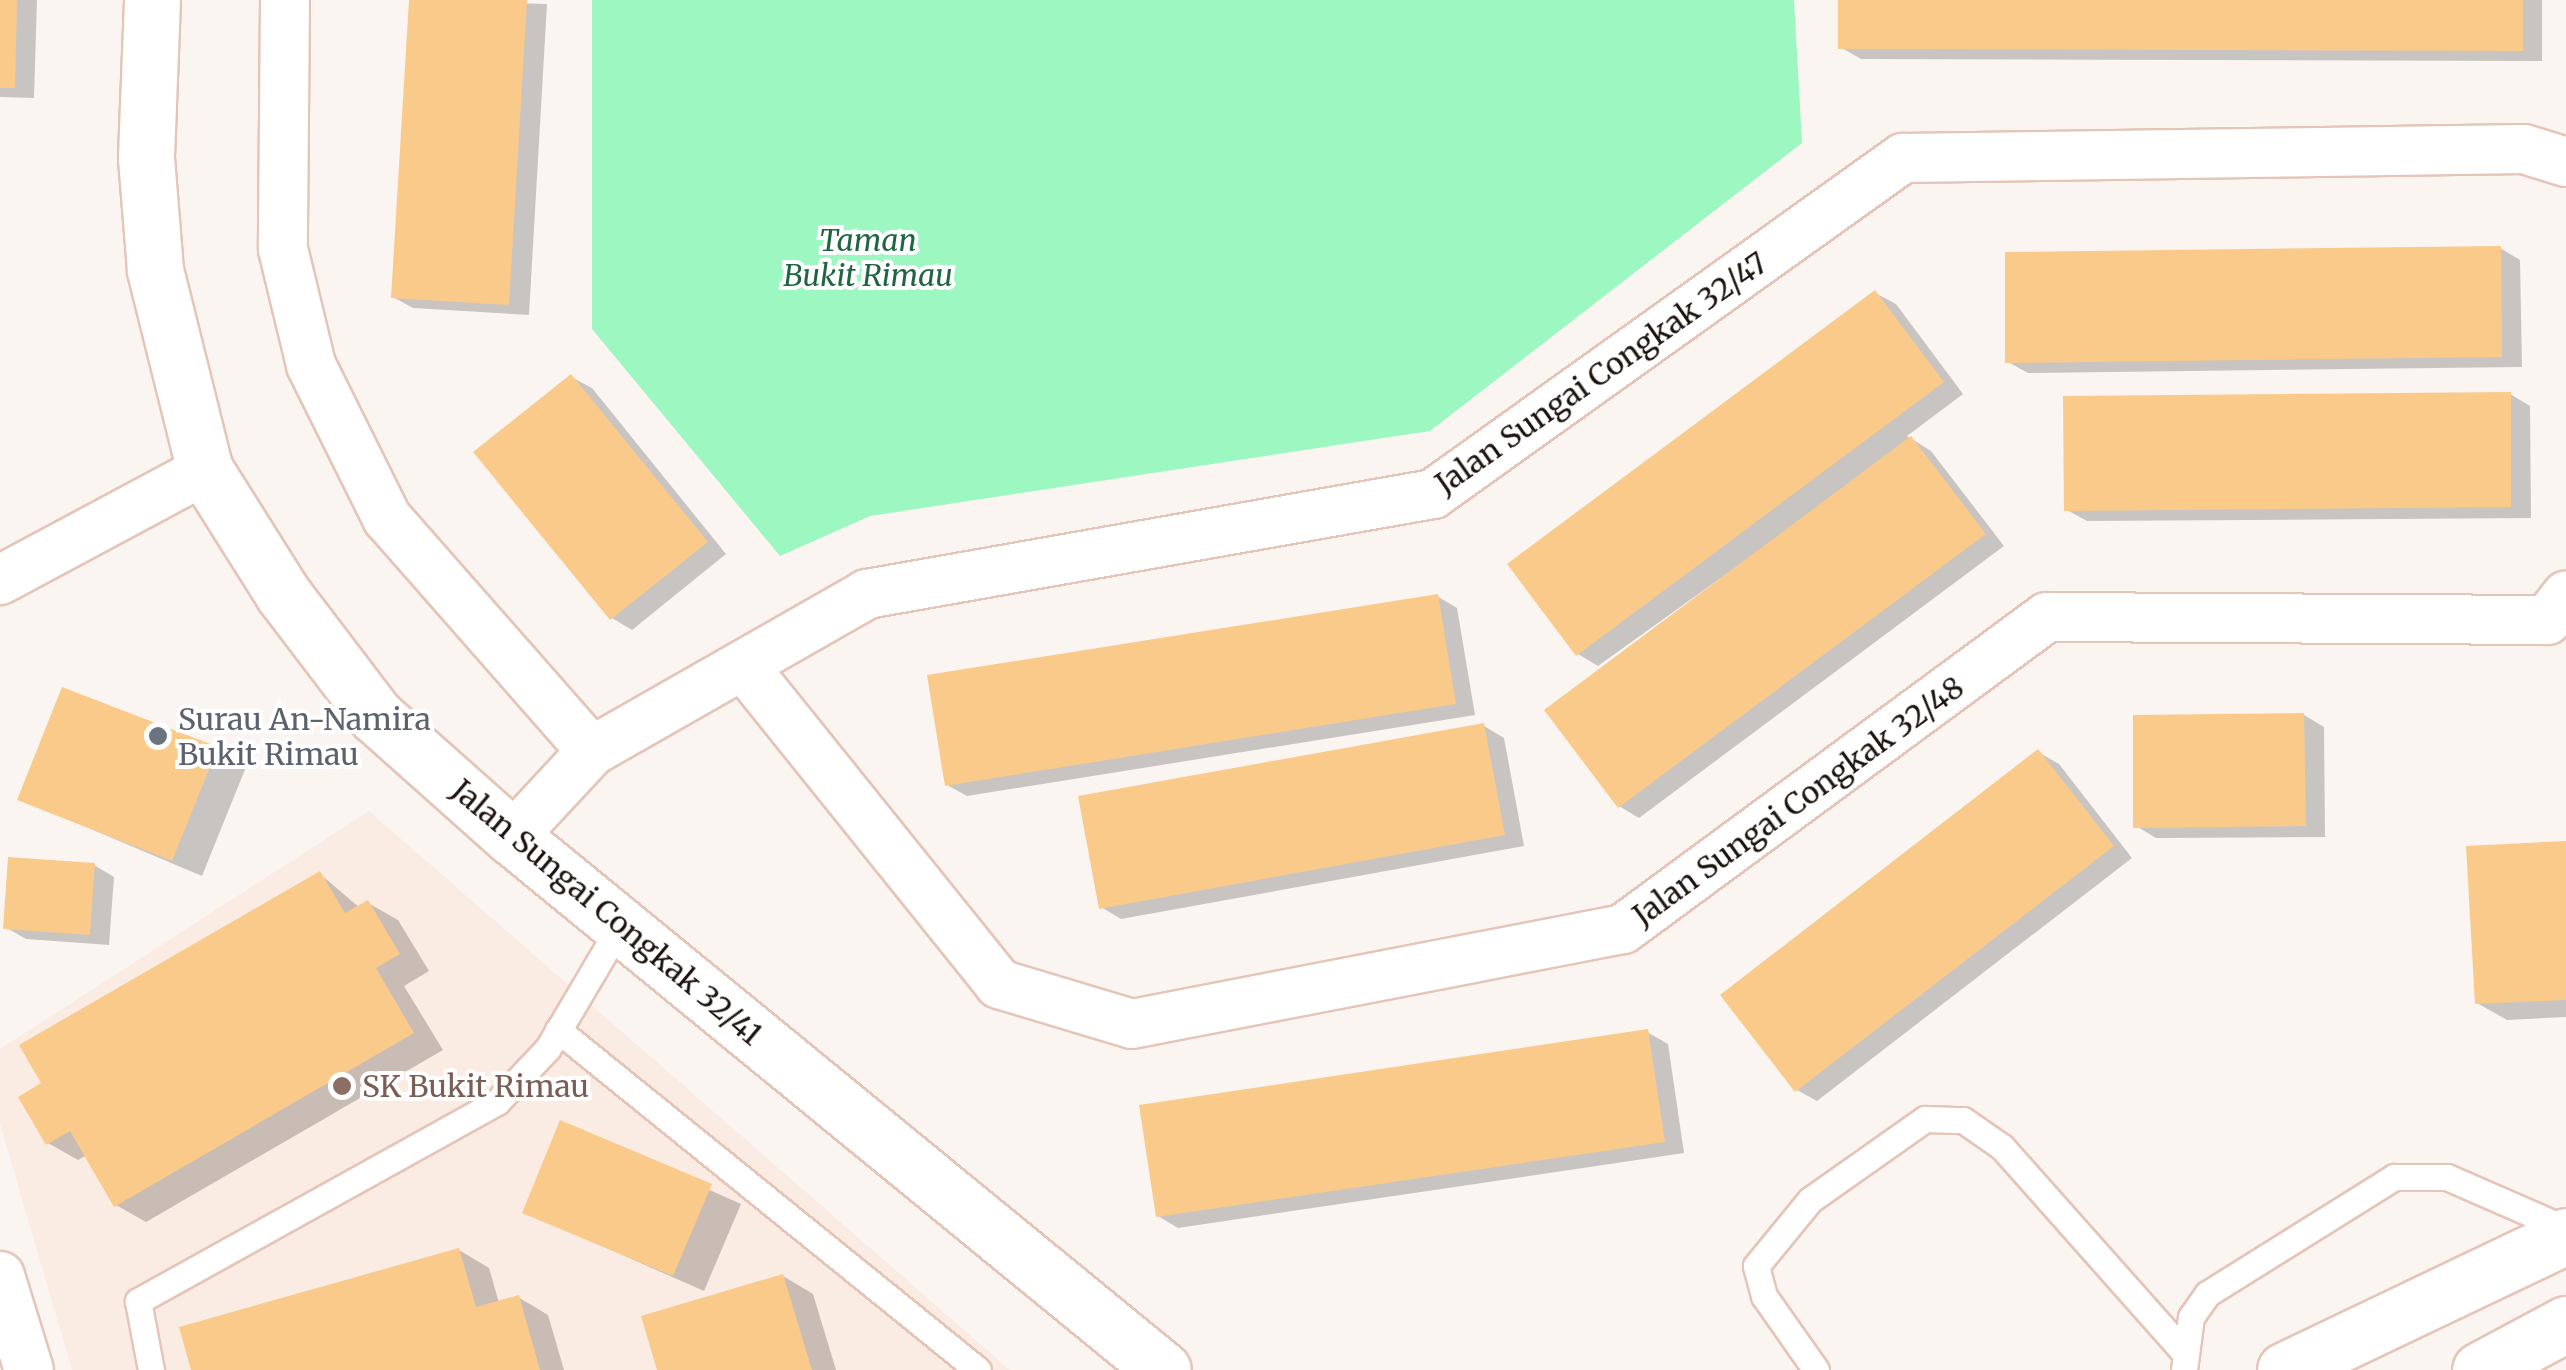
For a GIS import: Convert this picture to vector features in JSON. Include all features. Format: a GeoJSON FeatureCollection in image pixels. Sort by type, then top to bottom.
{"type":"FeatureCollection","features":[{"type":"Feature","properties":{"kind":"street","name":"Jalan Sungai Congkak 32/41"},"geometry":{"type":"LineString","coordinates":[[152,0],[146,158],[155,270],[204,470],[376,716],[512,837],[622,923],[1163,1370]]}},
{"type":"Feature","properties":{"kind":"street"},"geometry":{"type":"LineString","coordinates":[[285,0],[283,250],[310,365],[388,518],[592,750]]}},
{"type":"Feature","properties":{"kind":"street","name":"Jalan Sungai Congkak 32/47"},"geometry":{"type":"LineString","coordinates":[[512,837],[592,750],[746,669],[867,594],[1433,494],[1903,158],[2524,150],[2566,162]]}},
{"type":"Feature","properties":{"kind":"street"},"geometry":{"type":"LineString","coordinates":[[0,580],[204,470]]}},
{"type":"Feature","properties":{"kind":"street","name":"Jalan Sungai Congkak 32/48"},"geometry":{"type":"LineString","coordinates":[[746,669],[1000,984],[1132,1024],[1623,930],[2047,617],[2547,620],[2566,596]]}},
{"type":"Feature","properties":{"kind":"street"},"geometry":{"type":"LineString","coordinates":[[2284,1370],[2566,1233]]}},
{"type":"Feature","properties":{"kind":"street"},"geometry":{"type":"LineString","coordinates":[[0,1276],[29,1370]]}},
{"type":"Feature","properties":{"kind":"street"},"geometry":{"type":"LineString","coordinates":[[2480,1370],[2566,1324]]}},
{"type":"Feature","properties":{"kind":"lane"},"geometry":{"type":"LineString","coordinates":[[151,1370],[138,1301],[497,1102],[558,1030],[622,923]]}},
{"type":"Feature","properties":{"kind":"lane"},"geometry":{"type":"LineString","coordinates":[[558,1030],[978,1370]]}},
{"type":"Feature","properties":{"kind":"lane"},"geometry":{"type":"LineString","coordinates":[[1816,1370],[1764,1296],[1756,1266],[1810,1200],[1925,1119],[1964,1120],[2002,1147],[2184,1361]]}},
{"type":"Feature","properties":{"kind":"lane"},"geometry":{"type":"LineString","coordinates":[[2184,1361],[2206,1294],[2394,1176],[2447,1176],[2566,1233]]}},
{"type":"Feature","properties":{"kind":"shaded area","name":"SK Bukit Rimau"},"geometry":{"type":"Polygon","coordinates":[[[369,811],[1010,1370],[72,1370],[0,1124],[0,1049],[369,811]]]}},
{"type":"Feature","properties":{"kind":"green space","name":"Taman Bukit Rimau"},"geometry":{"type":"Polygon","coordinates":[[[592,0],[1794,0],[1802,143],[1430,431],[870,516],[780,556],[592,329],[592,0]]]}},
{"type":"Feature","properties":{"kind":"building"},"geometry":{"type":"Polygon","coordinates":[[[0,0],[17,0],[15,88],[0,88],[0,0]]]}},
{"type":"Feature","properties":{"kind":"building"},"geometry":{"type":"Polygon","coordinates":[[[409,0],[527,0],[509,305],[391,298],[409,0]]]}},
{"type":"Feature","properties":{"kind":"building"},"geometry":{"type":"Polygon","coordinates":[[[1838,0],[2523,0],[2523,51],[1838,49],[1838,0]]]}},
{"type":"Feature","properties":{"kind":"building"},"geometry":{"type":"Polygon","coordinates":[[[2501,246],[2502,357],[2005,363],[2005,252],[2501,246]]]}},
{"type":"Feature","properties":{"kind":"building"},"geometry":{"type":"Polygon","coordinates":[[[1875,290],[1944,382],[1576,656],[1507,564],[1875,290]]]}},
{"type":"Feature","properties":{"kind":"building"},"geometry":{"type":"Polygon","coordinates":[[[571,374],[708,542],[610,620],[473,452],[571,374]]]}},
{"type":"Feature","properties":{"kind":"building"},"geometry":{"type":"Polygon","coordinates":[[[2511,392],[2511,507],[2064,511],[2063,396],[2511,392]]]}},
{"type":"Feature","properties":{"kind":"building"},"geometry":{"type":"Polygon","coordinates":[[[1911,436],[1986,534],[1618,808],[1544,710],[1911,436]]]}},
{"type":"Feature","properties":{"kind":"building"},"geometry":{"type":"Polygon","coordinates":[[[1438,594],[1456,704],[945,786],[927,675],[1438,594]]]}},
{"type":"Feature","properties":{"kind":"building"},"geometry":{"type":"Polygon","coordinates":[[[62,687],[218,747],[172,861],[17,800],[62,687]]]}},
{"type":"Feature","properties":{"kind":"building"},"geometry":{"type":"Polygon","coordinates":[[[2304,713],[2306,826],[2133,828],[2133,715],[2304,713]]]}},
{"type":"Feature","properties":{"kind":"building"},"geometry":{"type":"Polygon","coordinates":[[[1484,723],[1505,835],[1099,909],[1078,796],[1484,723]]]}},
{"type":"Feature","properties":{"kind":"building"},"geometry":{"type":"Polygon","coordinates":[[[2038,749],[2114,846],[1795,1092],[1720,995],[2038,749]]]}},
{"type":"Feature","properties":{"kind":"building"},"geometry":{"type":"Polygon","coordinates":[[[2566,841],[2566,1000],[2475,1004],[2466,846],[2566,841]]]}},
{"type":"Feature","properties":{"kind":"building"},"geometry":{"type":"Polygon","coordinates":[[[8,857],[95,863],[90,935],[3,929],[8,857]]]}},
{"type":"Feature","properties":{"kind":"building"},"geometry":{"type":"Polygon","coordinates":[[[320,871],[345,913],[368,900],[400,954],[376,968],[414,1033],[114,1207],[70,1131],[46,1145],[18,1097],[41,1083],[19,1045],[320,871]]]}},
{"type":"Feature","properties":{"kind":"building"},"geometry":{"type":"Polygon","coordinates":[[[1648,1029],[1665,1142],[1156,1217],[1139,1105],[1648,1029]]]}},
{"type":"Feature","properties":{"kind":"building"},"geometry":{"type":"Polygon","coordinates":[[[560,1120],[712,1184],[673,1276],[522,1213],[560,1120]]]}},
{"type":"Feature","properties":{"kind":"building"},"geometry":{"type":"Polygon","coordinates":[[[459,1248],[476,1307],[519,1295],[540,1370],[191,1370],[179,1327],[459,1248]]]}},
{"type":"Feature","properties":{"kind":"building"},"geometry":{"type":"Polygon","coordinates":[[[783,1274],[812,1370],[657,1370],[641,1316],[783,1274]]]}},
{"type":"Feature","properties":{"kind":"place","name":"Surau An-Namira Bukit Rimau"},"geometry":{"type":"Point","coordinates":[158,736]}},
{"type":"Feature","properties":{"kind":"place","name":"SK Bukit Rimau"},"geometry":{"type":"Point","coordinates":[342,1086]}}]}
